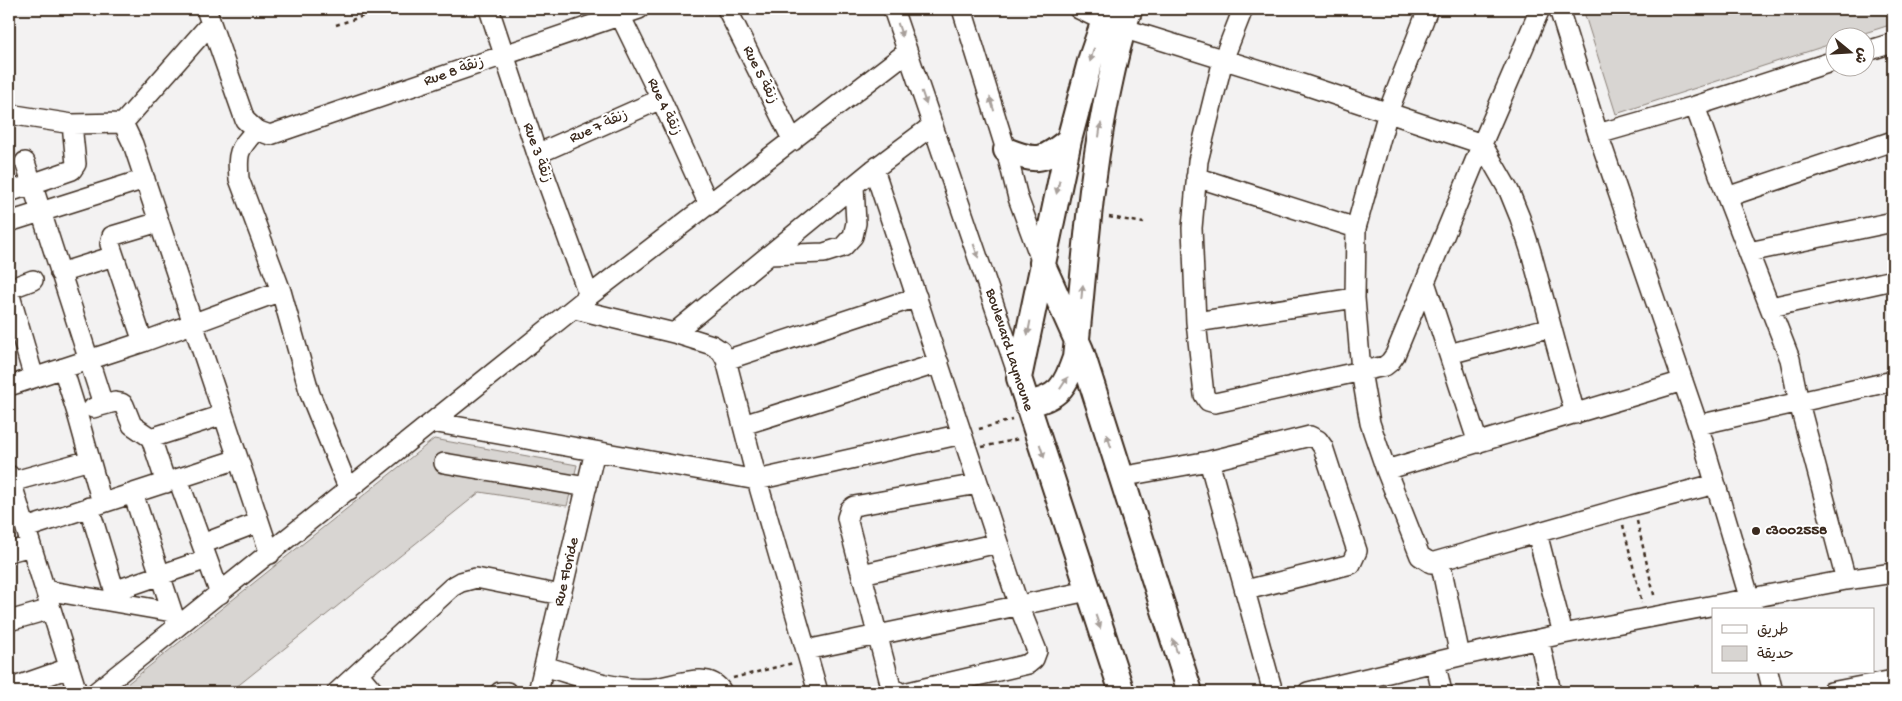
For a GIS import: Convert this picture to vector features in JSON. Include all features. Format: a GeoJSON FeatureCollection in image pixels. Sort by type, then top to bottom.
{"type":"FeatureCollection","features":[{"type":"Feature","properties":{"kind":"main road"},"geometry":{"type":"LineString","coordinates":[[1019,378],[1069,140],[1091,58],[1116,17]]}},
{"type":"Feature","properties":{"kind":"main road"},"geometry":{"type":"LineString","coordinates":[[1032,418],[1060,390],[1069,375],[1075,358],[1089,213],[1116,17]]}},
{"type":"Feature","properties":{"kind":"main road"},"geometry":{"type":"LineString","coordinates":[[1006,150],[1024,157],[1037,159],[1055,152],[1069,140]]}},
{"type":"Feature","properties":{"kind":"main road"},"geometry":{"type":"LineString","coordinates":[[1042,263],[1077,340],[1190,692]]}},
{"type":"Feature","properties":{"kind":"main road","name":"Boulevard Laymoune"},"geometry":{"type":"LineString","coordinates":[[1019,378],[1122,692]]}},
{"type":"Feature","properties":{"kind":"street","name":"Rue 3 زنقة"},"geometry":{"type":"LineString","coordinates":[[489,9],[537,154],[589,296]]}},
{"type":"Feature","properties":{"kind":"street","name":"Rue 8 زنقة"},"geometry":{"type":"LineString","coordinates":[[263,132],[504,55],[618,12],[639,9]]}},
{"type":"Feature","properties":{"kind":"street","name":"Rue 5 زنقة"},"geometry":{"type":"LineString","coordinates":[[727,9],[793,140]]}},
{"type":"Feature","properties":{"kind":"street","name":"Boulevard Laymoune"},"geometry":{"type":"LineString","coordinates":[[893,9],[1019,378]]}},
{"type":"Feature","properties":{"kind":"street"},"geometry":{"type":"LineString","coordinates":[[962,9],[1006,150],[1018,198],[1042,263]]}},
{"type":"Feature","properties":{"kind":"street"},"geometry":{"type":"LineString","coordinates":[[1079,9],[1116,17],[1223,60],[1482,144],[1520,218],[1575,414]]}},
{"type":"Feature","properties":{"kind":"street"},"geometry":{"type":"LineString","coordinates":[[1243,9],[1223,60],[1198,161],[1192,228],[1196,322],[1204,395],[1208,401],[1216,403],[1384,366],[1390,362],[1395,355],[1540,9]]}},
{"type":"Feature","properties":{"kind":"street"},"geometry":{"type":"LineString","coordinates":[[1559,9],[1598,134],[1698,425],[1752,604]]}},
{"type":"Feature","properties":{"kind":"street"},"geometry":{"type":"LineString","coordinates":[[1423,10],[1388,112],[1356,228],[1355,298],[1360,371],[1370,423],[1386,470],[1420,556],[1431,563],[1440,561],[1627,507],[1716,484]]}},
{"type":"Feature","properties":{"kind":"street","name":"Rue 4 زنقة"},"geometry":{"type":"LineString","coordinates":[[618,12],[710,205]]}},
{"type":"Feature","properties":{"kind":"street"},"geometry":{"type":"LineString","coordinates":[[123,123],[209,16]]}},
{"type":"Feature","properties":{"kind":"street"},"geometry":{"type":"LineString","coordinates":[[209,16],[245,120],[263,132],[241,147],[237,160],[239,179],[280,291],[310,394],[349,490]]}},
{"type":"Feature","properties":{"kind":"street"},"geometry":{"type":"LineString","coordinates":[[1874,49],[1893,42]]}},
{"type":"Feature","properties":{"kind":"street"},"geometry":{"type":"LineString","coordinates":[[96,692],[175,619],[220,594],[589,296],[907,52]]}},
{"type":"Feature","properties":{"kind":"street"},"geometry":{"type":"LineString","coordinates":[[1598,134],[1696,106],[1824,65]]}},
{"type":"Feature","properties":{"kind":"street","name":"Rue 7 زنقة"},"geometry":{"type":"LineString","coordinates":[[537,154],[661,99]]}},
{"type":"Feature","properties":{"kind":"street"},"geometry":{"type":"LineString","coordinates":[[1696,106],[1727,197],[1790,359],[1799,403],[1846,580]]}},
{"type":"Feature","properties":{"kind":"street"},"geometry":{"type":"LineString","coordinates":[[9,114],[72,124],[123,123]]}},
{"type":"Feature","properties":{"kind":"street"},"geometry":{"type":"LineString","coordinates":[[123,123],[133,144],[145,179],[270,554]]}},
{"type":"Feature","properties":{"kind":"street"},"geometry":{"type":"LineString","coordinates":[[9,192],[72,170],[75,167],[72,124]]}},
{"type":"Feature","properties":{"kind":"street"},"geometry":{"type":"LineString","coordinates":[[674,333],[874,169],[933,125]]}},
{"type":"Feature","properties":{"kind":"street"},"geometry":{"type":"LineString","coordinates":[[1727,197],[1893,141]]}},
{"type":"Feature","properties":{"kind":"street"},"geometry":{"type":"LineString","coordinates":[[25,162],[103,404]]}},
{"type":"Feature","properties":{"kind":"street"},"geometry":{"type":"LineString","coordinates":[[874,169],[1019,606],[1037,651],[1034,659],[1028,664],[908,692]]}},
{"type":"Feature","properties":{"kind":"street"},"geometry":{"type":"LineString","coordinates":[[1196,177],[1356,228]]}},
{"type":"Feature","properties":{"kind":"street"},"geometry":{"type":"LineString","coordinates":[[9,222],[145,179]]}},
{"type":"Feature","properties":{"kind":"street"},"geometry":{"type":"LineString","coordinates":[[769,256],[824,253],[843,247],[853,236],[856,223],[854,186]]}},
{"type":"Feature","properties":{"kind":"street"},"geometry":{"type":"LineString","coordinates":[[143,342],[110,244],[112,236],[159,222]]}},
{"type":"Feature","properties":{"kind":"street"},"geometry":{"type":"LineString","coordinates":[[1749,252],[1893,222]]}},
{"type":"Feature","properties":{"kind":"street"},"geometry":{"type":"LineString","coordinates":[[60,273],[114,256]]}},
{"type":"Feature","properties":{"kind":"street"},"geometry":{"type":"LineString","coordinates":[[33,280],[9,291],[34,378]]}},
{"type":"Feature","properties":{"kind":"street"},"geometry":{"type":"LineString","coordinates":[[1771,307],[1893,280]]}},
{"type":"Feature","properties":{"kind":"street"},"geometry":{"type":"LineString","coordinates":[[1425,282],[1478,443]]}},
{"type":"Feature","properties":{"kind":"street"},"geometry":{"type":"LineString","coordinates":[[9,386],[143,342],[280,291]]}},
{"type":"Feature","properties":{"kind":"street"},"geometry":{"type":"LineString","coordinates":[[726,360],[918,297]]}},
{"type":"Feature","properties":{"kind":"street"},"geometry":{"type":"LineString","coordinates":[[1196,322],[1355,298]]}},
{"type":"Feature","properties":{"kind":"street"},"geometry":{"type":"LineString","coordinates":[[575,309],[674,333],[712,345],[721,351],[726,360],[757,480],[818,692]]}},
{"type":"Feature","properties":{"kind":"street"},"geometry":{"type":"LineString","coordinates":[[1449,354],[1551,327]]}},
{"type":"Feature","properties":{"kind":"street"},"geometry":{"type":"LineString","coordinates":[[743,425],[939,363]]}},
{"type":"Feature","properties":{"kind":"street"},"geometry":{"type":"LineString","coordinates":[[63,368],[90,460],[95,505],[116,597]]}},
{"type":"Feature","properties":{"kind":"street"},"geometry":{"type":"LineString","coordinates":[[1386,470],[1683,381]]}},
{"type":"Feature","properties":{"kind":"street"},"geometry":{"type":"LineString","coordinates":[[1698,425],[1893,381]]}},
{"type":"Feature","properties":{"kind":"street"},"geometry":{"type":"LineString","coordinates":[[77,413],[103,404],[115,402],[124,405],[132,425],[150,438],[172,481],[204,552],[220,594]]}},
{"type":"Feature","properties":{"kind":"street"},"geometry":{"type":"LineString","coordinates":[[150,438],[223,415]]}},
{"type":"Feature","properties":{"kind":"street"},"geometry":{"type":"LineString","coordinates":[[432,422],[757,480],[964,442]]}},
{"type":"Feature","properties":{"kind":"street"},"geometry":{"type":"LineString","coordinates":[[1120,477],[1209,461],[1310,436],[1318,440],[1323,447],[1357,551],[1351,564],[1246,590]]}},
{"type":"Feature","properties":{"kind":"street","name":"Rue Floride"},"geometry":{"type":"LineString","coordinates":[[538,692],[596,451]]}},
{"type":"Feature","properties":{"kind":"street"},"geometry":{"type":"LineString","coordinates":[[77,692],[10,479],[90,460]]}},
{"type":"Feature","properties":{"kind":"street"},"geometry":{"type":"LineString","coordinates":[[9,552],[28,537],[95,505],[238,460]]}},
{"type":"Feature","properties":{"kind":"street"},"geometry":{"type":"LineString","coordinates":[[1209,461],[1273,692]]}},
{"type":"Feature","properties":{"kind":"street"},"geometry":{"type":"LineString","coordinates":[[444,463],[587,487]]}},
{"type":"Feature","properties":{"kind":"street"},"geometry":{"type":"LineString","coordinates":[[899,692],[891,687],[848,518],[850,509],[854,506],[978,484]]}},
{"type":"Feature","properties":{"kind":"street"},"geometry":{"type":"LineString","coordinates":[[133,493],[175,619]]}},
{"type":"Feature","properties":{"kind":"street"},"geometry":{"type":"LineString","coordinates":[[116,597],[259,522]]}},
{"type":"Feature","properties":{"kind":"street"},"geometry":{"type":"LineString","coordinates":[[1536,533],[1563,634]]}},
{"type":"Feature","properties":{"kind":"street"},"geometry":{"type":"LineString","coordinates":[[862,574],[998,543]]}},
{"type":"Feature","properties":{"kind":"street"},"geometry":{"type":"LineString","coordinates":[[1440,561],[1460,656]]}},
{"type":"Feature","properties":{"kind":"street"},"geometry":{"type":"LineString","coordinates":[[1724,608],[1752,604],[1846,580],[1893,572]]}},
{"type":"Feature","properties":{"kind":"street"},"geometry":{"type":"LineString","coordinates":[[337,692],[452,587],[461,582],[476,578],[561,596]]}},
{"type":"Feature","properties":{"kind":"street"},"geometry":{"type":"LineString","coordinates":[[45,590],[116,597],[175,619]]}},
{"type":"Feature","properties":{"kind":"street"},"geometry":{"type":"LineString","coordinates":[[808,654],[878,635],[1088,591]]}},
{"type":"Feature","properties":{"kind":"street"},"geometry":{"type":"LineString","coordinates":[[9,621],[51,609]]}},
{"type":"Feature","properties":{"kind":"street"},"geometry":{"type":"LineString","coordinates":[[1308,692],[1538,639],[1653,618],[1712,610]]}},
{"type":"Feature","properties":{"kind":"street"},"geometry":{"type":"LineString","coordinates":[[1538,639],[1551,692]]}},
{"type":"Feature","properties":{"kind":"street"},"geometry":{"type":"LineString","coordinates":[[1435,662],[1442,692]]}},
{"type":"Feature","properties":{"kind":"street"},"geometry":{"type":"LineString","coordinates":[[544,666],[628,688],[654,688],[703,680],[718,687]]}},
{"type":"Feature","properties":{"kind":"street"},"geometry":{"type":"LineString","coordinates":[[9,689],[70,668]]}},
{"type":"Feature","properties":{"kind":"street"},"geometry":{"type":"LineString","coordinates":[[358,673],[374,692]]}},
{"type":"Feature","properties":{"kind":"street"},"geometry":{"type":"LineString","coordinates":[[1768,674],[1773,692]]}},
{"type":"Feature","properties":{"kind":"street"},"geometry":{"type":"LineString","coordinates":[[1831,692],[1893,680]]}},
{"type":"Feature","properties":{"kind":"street"},"geometry":{"type":"LineString","coordinates":[[500,692],[507,692]]}},
{"type":"Feature","properties":{"kind":"path"},"geometry":{"type":"LineString","coordinates":[[336,24],[385,9]]}},
{"type":"Feature","properties":{"kind":"path"},"geometry":{"type":"LineString","coordinates":[[1089,213],[1144,223]]}},
{"type":"Feature","properties":{"kind":"path"},"geometry":{"type":"LineString","coordinates":[[964,442],[1032,418]]}},
{"type":"Feature","properties":{"kind":"path"},"geometry":{"type":"LineString","coordinates":[[964,442],[1032,418]]}},
{"type":"Feature","properties":{"kind":"path"},"geometry":{"type":"LineString","coordinates":[[1627,507],[1653,618]]}},
{"type":"Feature","properties":{"kind":"path"},"geometry":{"type":"LineString","coordinates":[[1627,507],[1653,618]]}},
{"type":"Feature","properties":{"kind":"path"},"geometry":{"type":"LineString","coordinates":[[718,687],[808,654]]}},
{"type":"Feature","properties":{"kind":"green space"},"geometry":{"type":"Polygon","coordinates":[[[1583,9],[1893,9],[1893,24],[1874,30],[1874,28],[1824,28],[1824,46],[1616,114],[1583,9]]]}},
{"type":"Feature","properties":{"kind":"green space"},"geometry":{"type":"Polygon","coordinates":[[[434,439],[577,465],[567,506],[480,492],[230,692],[117,692],[434,439]]]}},
{"type":"Feature","properties":{"kind":"place","name":"c3002558"},"geometry":{"type":"Point","coordinates":[1756,531]}}]}
